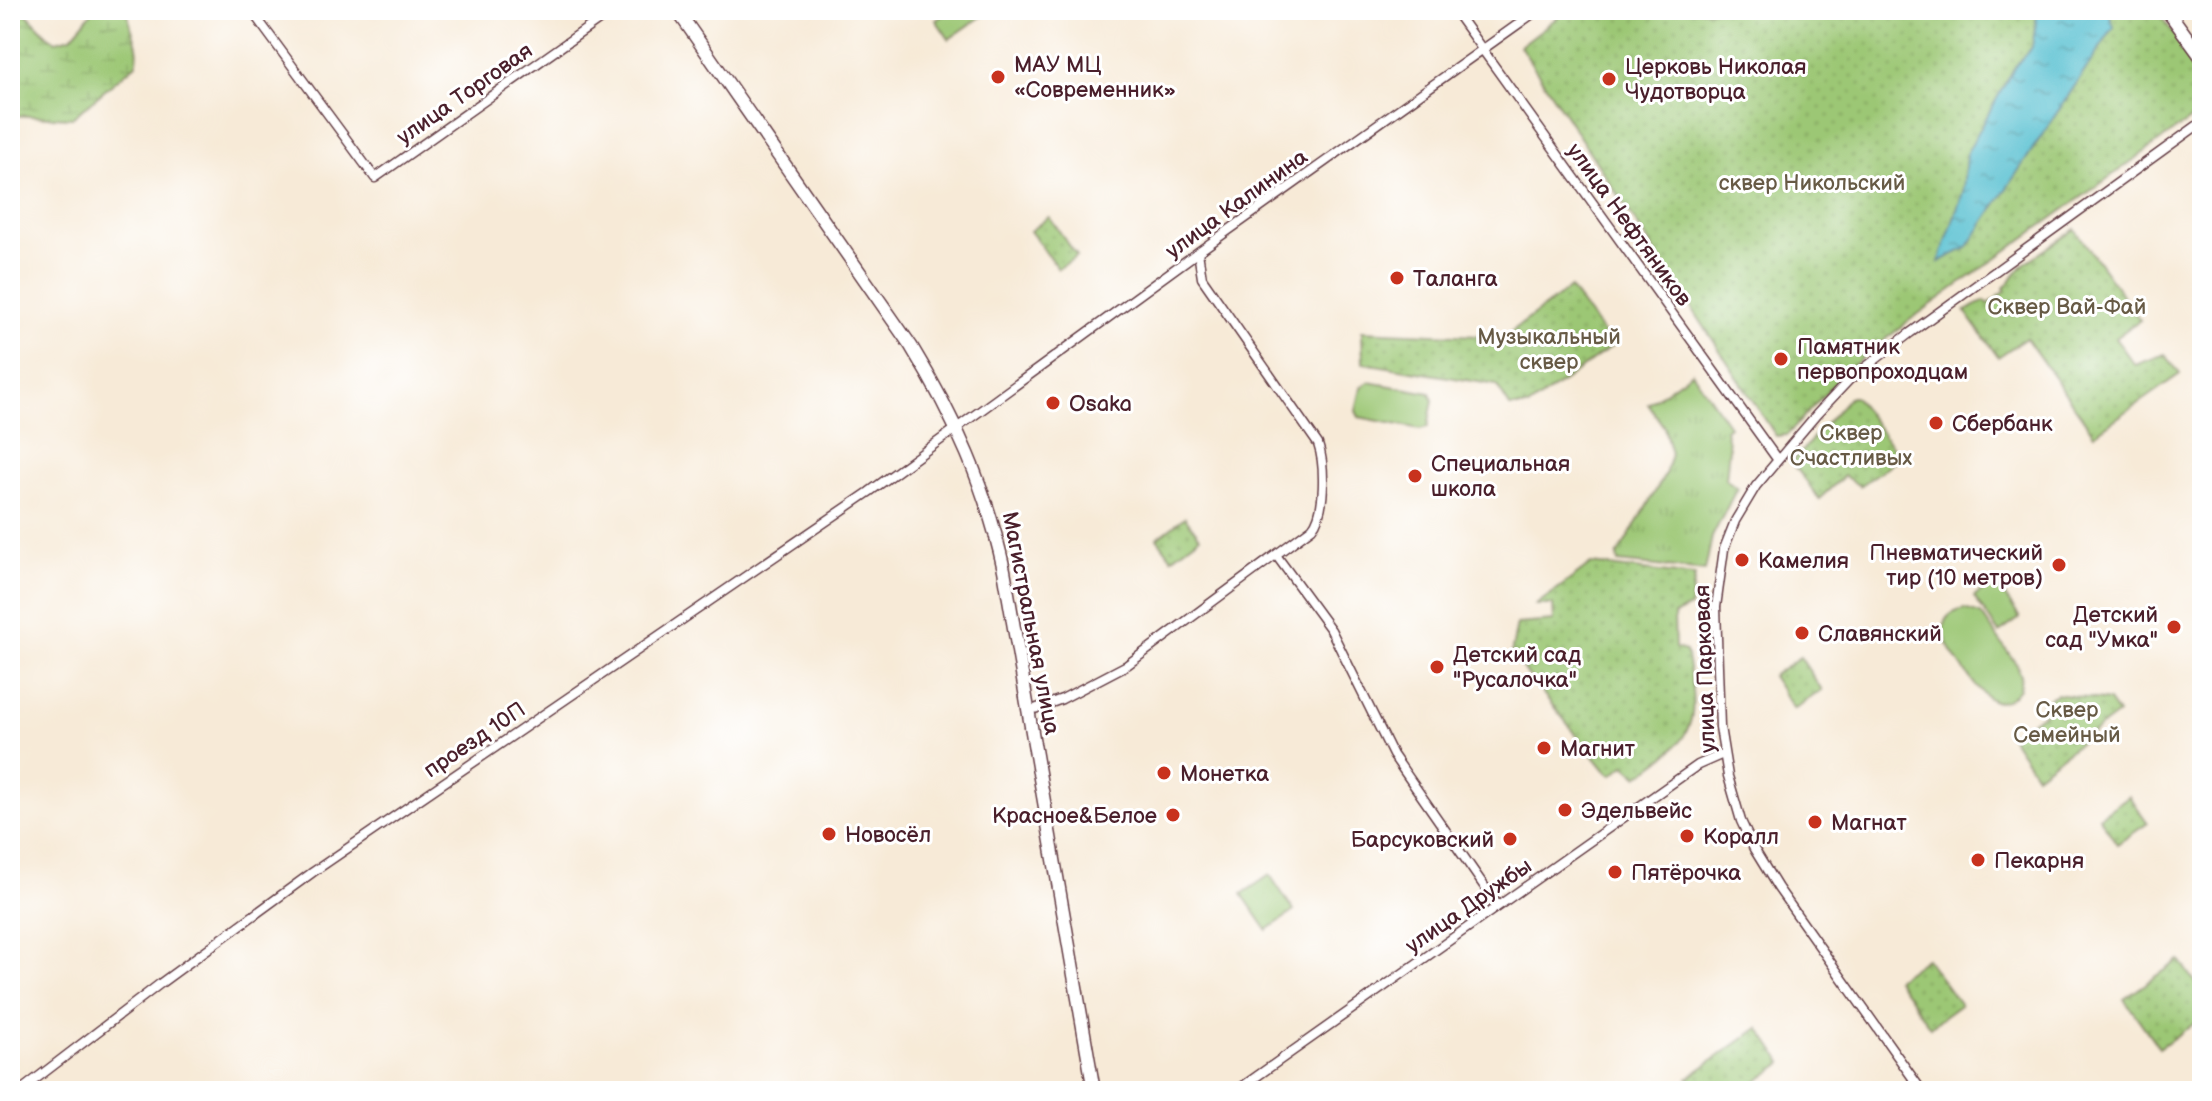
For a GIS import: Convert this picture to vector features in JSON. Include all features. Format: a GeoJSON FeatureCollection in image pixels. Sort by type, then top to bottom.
{"type":"FeatureCollection","features":[{"type":"Feature","properties":{"kind":"main road","name":"Магистральная улица"},"geometry":{"type":"LineString","coordinates":[[677,10],[892,317],[928,374],[957,429],[988,501],[1029,711],[1094,1091]]}},
{"type":"Feature","properties":{"kind":"main road"},"geometry":{"type":"LineString","coordinates":[[2167,10],[2202,58]]}},
{"type":"Feature","properties":{"kind":"street","name":"улица Торговая"},"geometry":{"type":"LineString","coordinates":[[251,10],[375,178],[613,10]]}},
{"type":"Feature","properties":{"kind":"street","name":"улица Нефтяников"},"geometry":{"type":"LineString","coordinates":[[1454,10],[1777,459]]}},
{"type":"Feature","properties":{"kind":"street","name":"улица Калинина"},"geometry":{"type":"LineString","coordinates":[[957,429],[1198,252],[1538,10]]}},
{"type":"Feature","properties":{"kind":"street","name":"улица Парковая"},"geometry":{"type":"LineString","coordinates":[[1922,1091],[1761,862],[1741,821],[1723,754],[1716,631],[1721,564],[1729,535],[1741,509],[1777,459],[1838,391],[1877,358],[2202,122]]}},
{"type":"Feature","properties":{"kind":"street"},"geometry":{"type":"LineString","coordinates":[[1029,711],[1062,699],[1127,665],[1312,528],[1321,515],[1321,452],[1313,436],[1202,278],[1198,252]]}},
{"type":"Feature","properties":{"kind":"street","name":"проезд 10П"},"geometry":{"type":"LineString","coordinates":[[20,1091],[161,983],[342,852],[957,429]]}},
{"type":"Feature","properties":{"kind":"street"},"geometry":{"type":"LineString","coordinates":[[1276,555],[1331,630],[1393,755],[1498,906]]}},
{"type":"Feature","properties":{"kind":"street","name":"улица Дружбы"},"geometry":{"type":"LineString","coordinates":[[1236,1091],[1698,765],[1723,754]]}},
{"type":"Feature","properties":{"kind":"green space"},"geometry":{"type":"Polygon","coordinates":[[[10,10],[23,10],[56,41],[71,37],[94,10],[130,10],[129,20],[138,51],[136,64],[72,118],[10,115],[10,10]]]}},
{"type":"Feature","properties":{"kind":"green space"},"geometry":{"type":"Polygon","coordinates":[[[951,10],[991,10],[949,39],[936,20],[951,10]]]}},
{"type":"Feature","properties":{"kind":"green space","name":"сквер Никольский"},"geometry":{"type":"Polygon","coordinates":[[[1567,10],[2156,10],[2202,71],[2202,111],[1907,322],[1843,374],[1787,435],[1776,436],[1520,46],[1567,10]]]}},
{"type":"Feature","properties":{"kind":"green space"},"geometry":{"type":"Polygon","coordinates":[[[1049,217],[1077,256],[1058,269],[1030,231],[1049,217]]]}},
{"type":"Feature","properties":{"kind":"green space","name":"Сквер Вай-Фай"},"geometry":{"type":"Polygon","coordinates":[[[2075,229],[2140,320],[2115,338],[2135,365],[2165,354],[2180,374],[2094,434],[2026,338],[1998,357],[1965,311],[1985,301],[1988,304],[2006,291],[2004,288],[2024,264],[2075,229]]]}},
{"type":"Feature","properties":{"kind":"green space","name":"Музыкальный сквер"},"geometry":{"type":"Polygon","coordinates":[[[1570,288],[1612,346],[1528,407],[1510,407],[1496,385],[1363,363],[1362,331],[1504,337],[1570,288]]]}},
{"type":"Feature","properties":{"kind":"green space"},"geometry":{"type":"Polygon","coordinates":[[[1692,372],[1729,426],[1725,429],[1729,448],[1726,479],[1737,488],[1712,537],[1705,571],[1618,562],[1617,556],[1665,475],[1671,454],[1664,427],[1648,404],[1692,372]]]}},
{"type":"Feature","properties":{"kind":"green space"},"geometry":{"type":"Polygon","coordinates":[[[1369,382],[1430,393],[1433,400],[1428,427],[1420,429],[1359,417],[1356,411],[1361,387],[1369,382]]]}},
{"type":"Feature","properties":{"kind":"green space","name":"Сквер Счастливых"},"geometry":{"type":"Polygon","coordinates":[[[1850,396],[1854,396],[1897,453],[1898,459],[1860,486],[1844,476],[1819,499],[1792,462],[1850,396]]]}},
{"type":"Feature","properties":{"kind":"green space"},"geometry":{"type":"Polygon","coordinates":[[[1185,517],[1200,537],[1172,558],[1157,538],[1185,517]]]}},
{"type":"Feature","properties":{"kind":"green space"},"geometry":{"type":"Polygon","coordinates":[[[1591,564],[1695,576],[1690,607],[1674,615],[1675,648],[1686,651],[1690,675],[1692,711],[1689,725],[1673,749],[1638,776],[1625,765],[1612,775],[1605,770],[1511,654],[1517,624],[1554,621],[1553,605],[1536,605],[1591,564]]]}},
{"type":"Feature","properties":{"kind":"green space"},"geometry":{"type":"Polygon","coordinates":[[[1995,582],[2020,618],[1999,633],[1974,597],[1995,582]]]}},
{"type":"Feature","properties":{"kind":"green space"},"geometry":{"type":"Polygon","coordinates":[[[1964,609],[1981,614],[2017,665],[2021,676],[2019,688],[2003,701],[1988,698],[1981,691],[1952,652],[1944,635],[1946,619],[1964,609]]]}},
{"type":"Feature","properties":{"kind":"green space"},"geometry":{"type":"Polygon","coordinates":[[[1800,657],[1822,690],[1794,709],[1772,676],[1800,657]]]}},
{"type":"Feature","properties":{"kind":"green space","name":"Сквер Семейный"},"geometry":{"type":"Polygon","coordinates":[[[2056,694],[2109,701],[2118,714],[2036,775],[2011,737],[2045,712],[2043,702],[2056,694]]]}},
{"type":"Feature","properties":{"kind":"green space"},"geometry":{"type":"Polygon","coordinates":[[[2129,796],[2148,823],[2117,844],[2099,817],[2129,796]]]}},
{"type":"Feature","properties":{"kind":"green space"},"geometry":{"type":"Polygon","coordinates":[[[1270,875],[1294,911],[1267,930],[1242,894],[1270,875]]]}},
{"type":"Feature","properties":{"kind":"green space"},"geometry":{"type":"Polygon","coordinates":[[[1926,958],[1960,1005],[1930,1027],[1896,979],[1926,958]]]}},
{"type":"Feature","properties":{"kind":"green space"},"geometry":{"type":"Polygon","coordinates":[[[2180,960],[2202,992],[2202,1018],[2159,1048],[2124,999],[2180,960]]]}},
{"type":"Feature","properties":{"kind":"green space"},"geometry":{"type":"Polygon","coordinates":[[[1759,1028],[1783,1063],[1744,1091],[1698,1091],[1688,1078],[1759,1028]]]}},
{"type":"Feature","properties":{"kind":"water"},"geometry":{"type":"Polygon","coordinates":[[[2038,10],[2108,10],[2114,27],[1967,248],[1939,262],[1963,192],[1966,154],[2015,66],[2032,47],[2038,10]]]}},
{"type":"Feature","properties":{"kind":"place","name":"МАУ МЦ «Современник»"},"geometry":{"type":"Point","coordinates":[998,77]}},
{"type":"Feature","properties":{"kind":"place","name":"Церковь Николая Чудотворца"},"geometry":{"type":"Point","coordinates":[1609,79]}},
{"type":"Feature","properties":{"kind":"place","name":"Таланга"},"geometry":{"type":"Point","coordinates":[1397,278]}},
{"type":"Feature","properties":{"kind":"place","name":"Памятник первопроходцам"},"geometry":{"type":"Point","coordinates":[1781,359]}},
{"type":"Feature","properties":{"kind":"place","name":"Osaka"},"geometry":{"type":"Point","coordinates":[1053,403]}},
{"type":"Feature","properties":{"kind":"place","name":"Сбербанк"},"geometry":{"type":"Point","coordinates":[1936,423]}},
{"type":"Feature","properties":{"kind":"place","name":"Специальная школа"},"geometry":{"type":"Point","coordinates":[1415,476]}},
{"type":"Feature","properties":{"kind":"place","name":"Камелия"},"geometry":{"type":"Point","coordinates":[1742,560]}},
{"type":"Feature","properties":{"kind":"place","name":"Пневматический тир (10 метров)"},"geometry":{"type":"Point","coordinates":[2059,565]}},
{"type":"Feature","properties":{"kind":"place","name":"Детский сад \"Умка\""},"geometry":{"type":"Point","coordinates":[2174,627]}},
{"type":"Feature","properties":{"kind":"place","name":"Славянский"},"geometry":{"type":"Point","coordinates":[1802,633]}},
{"type":"Feature","properties":{"kind":"place","name":"Детский сад \"Русалочка\""},"geometry":{"type":"Point","coordinates":[1437,667]}},
{"type":"Feature","properties":{"kind":"place","name":"Магнит"},"geometry":{"type":"Point","coordinates":[1544,748]}},
{"type":"Feature","properties":{"kind":"place","name":"Монетка"},"geometry":{"type":"Point","coordinates":[1164,773]}},
{"type":"Feature","properties":{"kind":"place","name":"Эдельвейс"},"geometry":{"type":"Point","coordinates":[1565,810]}},
{"type":"Feature","properties":{"kind":"place","name":"Красное&Белое"},"geometry":{"type":"Point","coordinates":[1173,815]}},
{"type":"Feature","properties":{"kind":"place","name":"Магнат"},"geometry":{"type":"Point","coordinates":[1815,822]}},
{"type":"Feature","properties":{"kind":"place","name":"Новосёл"},"geometry":{"type":"Point","coordinates":[829,834]}},
{"type":"Feature","properties":{"kind":"place","name":"Коралл"},"geometry":{"type":"Point","coordinates":[1687,836]}},
{"type":"Feature","properties":{"kind":"place","name":"Барсуковский"},"geometry":{"type":"Point","coordinates":[1510,839]}},
{"type":"Feature","properties":{"kind":"place","name":"Пекарня"},"geometry":{"type":"Point","coordinates":[1978,860]}},
{"type":"Feature","properties":{"kind":"place","name":"Пятёрочка"},"geometry":{"type":"Point","coordinates":[1615,872]}}]}
